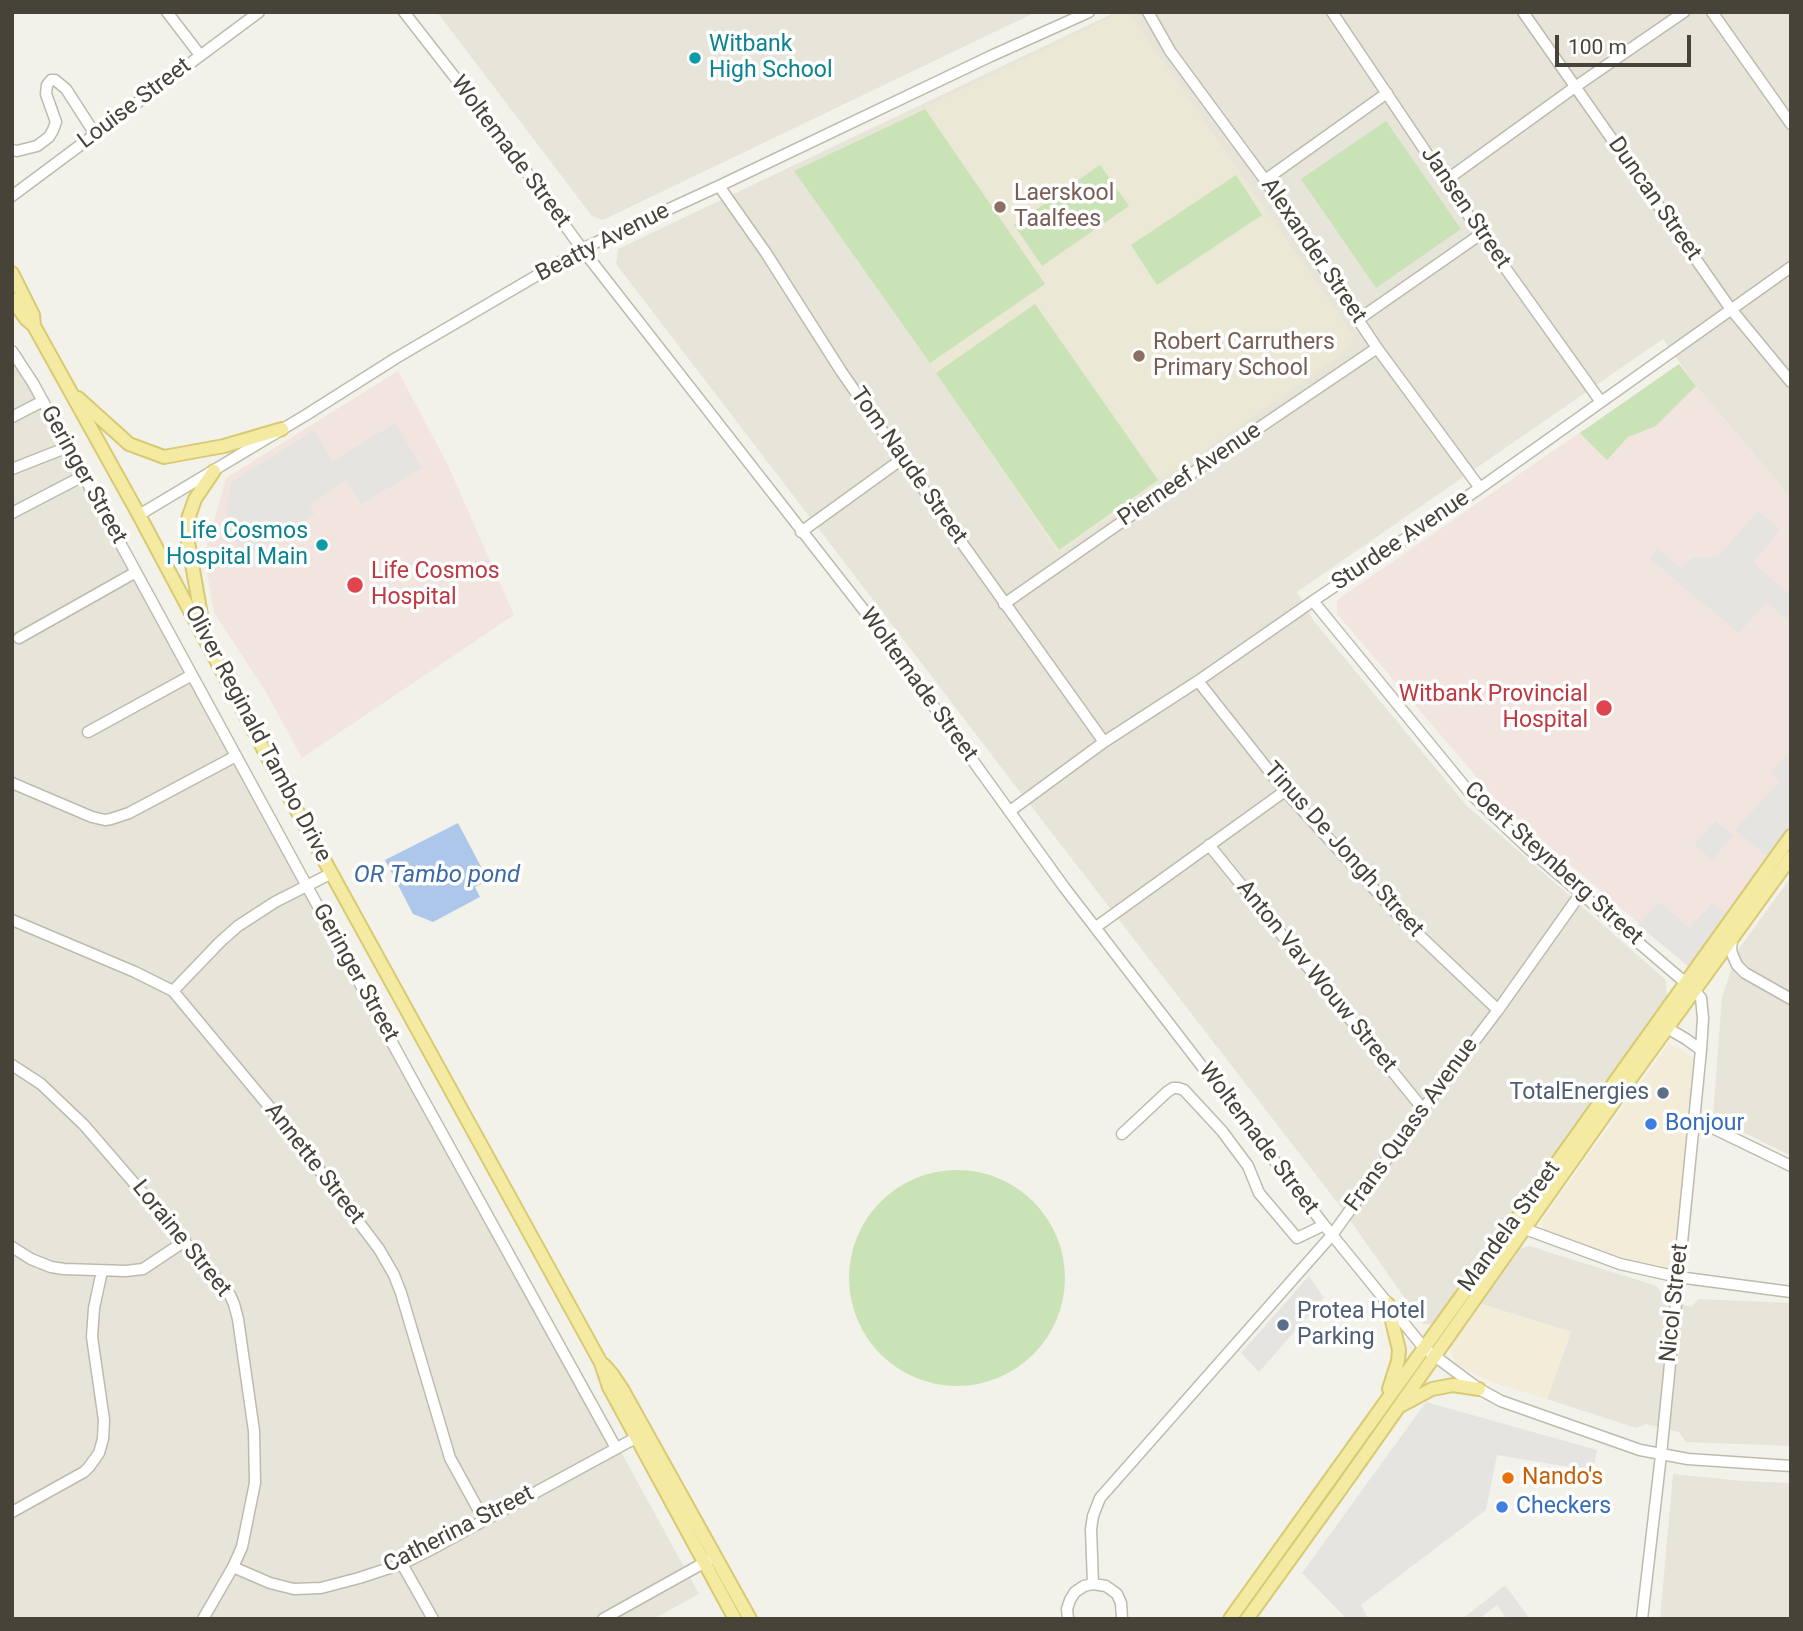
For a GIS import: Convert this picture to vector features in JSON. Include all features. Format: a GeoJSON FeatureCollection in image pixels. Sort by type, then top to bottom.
{"type":"FeatureCollection","features":[{"type":"Feature","properties":{"kind":"main road","name":"Oliver Reginald Tambo Drive"},"geometry":{"type":"LineString","coordinates":[[12,273],[33,315],[34,326]]}},
{"type":"Feature","properties":{"kind":"main road","name":"Oliver Reginald Tambo Drive"},"geometry":{"type":"LineString","coordinates":[[12,299],[34,326],[139,515],[274,769],[601,1363],[609,1387],[641,1434],[710,1560],[750,1619]]}},
{"type":"Feature","properties":{"kind":"main road"},"geometry":{"type":"LineString","coordinates":[[69,391],[129,444],[164,457],[224,446],[282,429]]}},
{"type":"Feature","properties":{"kind":"main road"},"geometry":{"type":"LineString","coordinates":[[205,637],[187,536],[188,519],[195,499],[214,471]]}},
{"type":"Feature","properties":{"kind":"main road","name":"Mandela Street"},"geometry":{"type":"LineString","coordinates":[[1247,1619],[1396,1410],[1429,1352],[1514,1220],[1690,987],[1791,836]]}},
{"type":"Feature","properties":{"kind":"main road","name":"Mandela Street"},"geometry":{"type":"LineString","coordinates":[[1230,1619],[1384,1403],[1429,1352],[1525,1229],[1667,1028],[1690,987],[1732,939],[1791,857]]}},
{"type":"Feature","properties":{"kind":"main road"},"geometry":{"type":"LineString","coordinates":[[1384,1403],[1399,1350],[1388,1304]]}},
{"type":"Feature","properties":{"kind":"main road"},"geometry":{"type":"LineString","coordinates":[[1396,1410],[1432,1389],[1453,1385],[1479,1389]]}},
{"type":"Feature","properties":{"kind":"main road","name":"Oliver Reginald Tambo Drive"},"geometry":{"type":"LineString","coordinates":[[710,1560],[735,1619]]}},
{"type":"Feature","properties":{"kind":"street"},"geometry":{"type":"LineString","coordinates":[[166,12],[200,55]]}},
{"type":"Feature","properties":{"kind":"street","name":"Louise Street"},"geometry":{"type":"LineString","coordinates":[[12,195],[259,12]]}},
{"type":"Feature","properties":{"kind":"street","name":"Woltemade Street"},"geometry":{"type":"LineString","coordinates":[[404,12],[499,134],[582,249],[870,618],[1064,887],[1332,1235],[1429,1352],[1479,1389],[1514,1407],[1640,1450],[1688,1459],[1791,1466]]}},
{"type":"Feature","properties":{"kind":"street","name":"Beatty Avenue"},"geometry":{"type":"LineString","coordinates":[[139,515],[396,358],[582,249],[1089,12]]}},
{"type":"Feature","properties":{"kind":"street","name":"Alexander Street"},"geometry":{"type":"LineString","coordinates":[[1148,12],[1170,51],[1265,180],[1377,348],[1480,488]]}},
{"type":"Feature","properties":{"kind":"street","name":"Jansen Street"},"geometry":{"type":"LineString","coordinates":[[1332,12],[1481,234],[1601,402]]}},
{"type":"Feature","properties":{"kind":"street","name":"Duncan Street"},"geometry":{"type":"LineString","coordinates":[[1523,12],[1730,308],[1791,382]]}},
{"type":"Feature","properties":{"kind":"street"},"geometry":{"type":"LineString","coordinates":[[1445,181],[1684,12]]}},
{"type":"Feature","properties":{"kind":"street"},"geometry":{"type":"LineString","coordinates":[[1712,12],[1791,124]]}},
{"type":"Feature","properties":{"kind":"street"},"geometry":{"type":"LineString","coordinates":[[12,150],[37,146],[53,130],[56,122],[46,94],[51,80],[66,89],[95,134]]}},
{"type":"Feature","properties":{"kind":"street"},"geometry":{"type":"LineString","coordinates":[[1265,180],[1387,93]]}},
{"type":"Feature","properties":{"kind":"street","name":"Tom Naude Street"},"geometry":{"type":"LineString","coordinates":[[719,186],[902,459],[1104,741]]}},
{"type":"Feature","properties":{"kind":"street"},"geometry":{"type":"LineString","coordinates":[[1359,319],[1481,234]]}},
{"type":"Feature","properties":{"kind":"street","name":"Sturdee Avenue"},"geometry":{"type":"LineString","coordinates":[[1010,811],[1104,741],[1198,681],[1480,488],[1791,267]]}},
{"type":"Feature","properties":{"kind":"street","name":"Pierneef Avenue"},"geometry":{"type":"LineString","coordinates":[[1004,604],[1377,348]]}},
{"type":"Feature","properties":{"kind":"street","name":"Geringer Street"},"geometry":{"type":"LineString","coordinates":[[12,351],[43,401],[616,1448]]}},
{"type":"Feature","properties":{"kind":"street"},"geometry":{"type":"LineString","coordinates":[[12,417],[43,401]]}},
{"type":"Feature","properties":{"kind":"street"},"geometry":{"type":"LineString","coordinates":[[12,468],[68,447]]}},
{"type":"Feature","properties":{"kind":"street"},"geometry":{"type":"LineString","coordinates":[[801,532],[902,459]]}},
{"type":"Feature","properties":{"kind":"street"},"geometry":{"type":"LineString","coordinates":[[12,513],[83,476]]}},
{"type":"Feature","properties":{"kind":"street"},"geometry":{"type":"LineString","coordinates":[[19,638],[136,572]]}},
{"type":"Feature","properties":{"kind":"street","name":"Coert Steynberg Street"},"geometry":{"type":"LineString","coordinates":[[1313,601],[1470,793],[1529,849],[1690,987]]}},
{"type":"Feature","properties":{"kind":"street"},"geometry":{"type":"LineString","coordinates":[[88,732],[192,675]]}},
{"type":"Feature","properties":{"kind":"street","name":"Tinus De Jongh Street"},"geometry":{"type":"LineString","coordinates":[[1198,681],[1285,791],[1400,917],[1497,1010]]}},
{"type":"Feature","properties":{"kind":"street"},"geometry":{"type":"LineString","coordinates":[[12,783],[105,820],[130,813],[236,756]]}},
{"type":"Feature","properties":{"kind":"street"},"geometry":{"type":"LineString","coordinates":[[1096,927],[1285,791]]}},
{"type":"Feature","properties":{"kind":"street","name":"Anton Vav Wouw Street"},"geometry":{"type":"LineString","coordinates":[[1209,845],[1423,1109]]}},
{"type":"Feature","properties":{"kind":"street"},"geometry":{"type":"LineString","coordinates":[[173,991],[192,969],[238,926],[275,902],[332,873]]}},
{"type":"Feature","properties":{"kind":"street","name":"Frans Quass Avenue"},"geometry":{"type":"LineString","coordinates":[[1093,1584],[1091,1529],[1097,1506],[1105,1492],[1332,1235],[1581,893]]}},
{"type":"Feature","properties":{"kind":"street","name":"Annette Street"},"geometry":{"type":"LineString","coordinates":[[12,920],[173,991],[292,1134],[388,1265],[401,1293],[450,1458],[484,1520]]}},
{"type":"Feature","properties":{"kind":"street"},"geometry":{"type":"LineString","coordinates":[[1732,939],[1733,956],[1745,973],[1791,999]]}},
{"type":"Feature","properties":{"kind":"street","name":"Nicol Street"},"geometry":{"type":"LineString","coordinates":[[1642,1619],[1701,1051],[1701,998],[1690,987]]}},
{"type":"Feature","properties":{"kind":"street"},"geometry":{"type":"LineString","coordinates":[[1667,1028],[1701,1051]]}},
{"type":"Feature","properties":{"kind":"street","name":"Loraine Street"},"geometry":{"type":"LineString","coordinates":[[12,1065],[41,1084],[69,1109],[136,1182],[230,1295],[239,1327],[254,1431],[255,1483],[242,1547],[203,1619]]}},
{"type":"Feature","properties":{"kind":"street"},"geometry":{"type":"LineString","coordinates":[[1122,1134],[1172,1088],[1184,1090],[1228,1140],[1248,1167],[1259,1193],[1297,1238],[1324,1224]]}},
{"type":"Feature","properties":{"kind":"street"},"geometry":{"type":"LineString","coordinates":[[1694,1119],[1791,1166]]}},
{"type":"Feature","properties":{"kind":"street"},"geometry":{"type":"LineString","coordinates":[[1514,1220],[1525,1229],[1620,1264],[1678,1277],[1791,1292]]}},
{"type":"Feature","properties":{"kind":"street"},"geometry":{"type":"LineString","coordinates":[[12,1247],[43,1265],[64,1269],[125,1271],[144,1269],[185,1241]]}},
{"type":"Feature","properties":{"kind":"street"},"geometry":{"type":"LineString","coordinates":[[12,1512],[84,1472],[99,1453],[104,1420],[92,1337],[94,1308],[102,1271]]}},
{"type":"Feature","properties":{"kind":"street","name":"Catherina Street"},"geometry":{"type":"LineString","coordinates":[[233,1567],[270,1583],[304,1590],[337,1584],[402,1564],[641,1434]]}},
{"type":"Feature","properties":{"kind":"street"},"geometry":{"type":"LineString","coordinates":[[603,1619],[710,1560]]}},
{"type":"Feature","properties":{"kind":"street"},"geometry":{"type":"LineString","coordinates":[[402,1564],[433,1619]]}},
{"type":"Feature","properties":{"kind":"street"},"geometry":{"type":"LineString","coordinates":[[1068,1619],[1070,1600],[1084,1586],[1093,1584],[1107,1586],[1117,1594],[1121,1603],[1122,1619]]}},
{"type":"Feature","properties":{"kind":"shaded area"},"geometry":{"type":"Polygon","coordinates":[[[437,12],[1036,12],[603,220],[592,216],[437,12]]]}},
{"type":"Feature","properties":{"kind":"shaded area"},"geometry":{"type":"Polygon","coordinates":[[[1116,12],[1791,12],[1791,498],[1696,386],[1663,339],[1297,592],[1313,620],[1467,806],[1666,980],[1667,997],[1432,1324],[1423,1324],[1340,1206],[616,264],[618,249],[1116,12]]]}},
{"type":"Feature","properties":{"kind":"shaded area"},"geometry":{"type":"Polygon","coordinates":[[[1121,12],[1129,12],[1354,336],[1349,349],[1058,554],[930,363],[794,171],[1121,12]]]}},
{"type":"Feature","properties":{"kind":"shaded area"},"geometry":{"type":"Polygon","coordinates":[[[12,343],[699,1594],[653,1619],[12,1619],[12,343]]]}},
{"type":"Feature","properties":{"kind":"shaded area","name":"Witbank Provincial Hospital"},"geometry":{"type":"Polygon","coordinates":[[[1679,364],[1791,498],[1791,828],[1689,967],[1498,802],[1337,614],[1337,600],[1679,364]]]}},
{"type":"Feature","properties":{"kind":"shaded area","name":"Life Cosmos Hospital"},"geometry":{"type":"Polygon","coordinates":[[[398,371],[448,465],[514,615],[302,758],[264,689],[214,613],[204,556],[226,478],[398,371]]]}},
{"type":"Feature","properties":{"kind":"shaded area"},"geometry":{"type":"Polygon","coordinates":[[[395,423],[422,468],[361,504],[346,480],[310,505],[314,514],[245,557],[226,525],[230,483],[314,430],[332,461],[395,423]]]}},
{"type":"Feature","properties":{"kind":"shaded area"},"geometry":{"type":"Polygon","coordinates":[[[1758,511],[1780,530],[1753,563],[1786,592],[1791,587],[1791,623],[1766,602],[1739,633],[1650,559],[1658,549],[1681,569],[1692,557],[1718,557],[1758,511]]]}},
{"type":"Feature","properties":{"kind":"shaded area"},"geometry":{"type":"Polygon","coordinates":[[[1791,748],[1791,828],[1770,858],[1735,830],[1780,781],[1771,773],[1791,748]]]}},
{"type":"Feature","properties":{"kind":"shaded area"},"geometry":{"type":"Polygon","coordinates":[[[1716,821],[1734,835],[1712,860],[1694,844],[1716,821]]]}},
{"type":"Feature","properties":{"kind":"shaded area"},"geometry":{"type":"Polygon","coordinates":[[[1791,877],[1791,1156],[1713,1117],[1722,997],[1738,950],[1791,877]]]}},
{"type":"Feature","properties":{"kind":"shaded area"},"geometry":{"type":"Polygon","coordinates":[[[1659,902],[1689,928],[1713,903],[1726,914],[1689,967],[1638,925],[1659,902]]]}},
{"type":"Feature","properties":{"kind":"shaded area"},"geometry":{"type":"Polygon","coordinates":[[[1669,1043],[1697,1060],[1677,1262],[1671,1269],[1664,1271],[1548,1234],[1542,1227],[1542,1220],[1669,1043]]]}},
{"type":"Feature","properties":{"kind":"shaded area"},"geometry":{"type":"Polygon","coordinates":[[[1529,1246],[1657,1286],[1663,1298],[1691,1307],[1699,1299],[1791,1303],[1791,1446],[1686,1442],[1679,1432],[1646,1424],[1636,1428],[1547,1399],[1571,1332],[1481,1304],[1520,1249],[1529,1246]]]}},
{"type":"Feature","properties":{"kind":"shaded area","name":"Protea Hotel Parking"},"geometry":{"type":"Polygon","coordinates":[[[1309,1276],[1324,1298],[1259,1372],[1241,1353],[1309,1276]]]}},
{"type":"Feature","properties":{"kind":"shaded area"},"geometry":{"type":"Polygon","coordinates":[[[1481,1304],[1571,1332],[1547,1399],[1488,1381],[1456,1364],[1450,1348],[1481,1304]]]}},
{"type":"Feature","properties":{"kind":"shaded area"},"geometry":{"type":"Polygon","coordinates":[[[1426,1402],[1597,1450],[1593,1471],[1497,1455],[1486,1510],[1361,1605],[1367,1617],[1347,1619],[1302,1573],[1426,1402]]]}},
{"type":"Feature","properties":{"kind":"shaded area"},"geometry":{"type":"Polygon","coordinates":[[[1673,1474],[1791,1483],[1791,1619],[1660,1619],[1673,1474]]]}},
{"type":"Feature","properties":{"kind":"shaded area"},"geometry":{"type":"Polygon","coordinates":[[[1505,1585],[1530,1619],[1507,1619],[1497,1605],[1479,1619],[1462,1619],[1505,1585]]]}},
{"type":"Feature","properties":{"kind":"green space"},"geometry":{"type":"Polygon","coordinates":[[[925,109],[1045,284],[930,363],[794,171],[925,109]]]}},
{"type":"Feature","properties":{"kind":"green space"},"geometry":{"type":"Polygon","coordinates":[[[1386,121],[1461,229],[1376,288],[1301,179],[1386,121]]]}},
{"type":"Feature","properties":{"kind":"green space"},"geometry":{"type":"Polygon","coordinates":[[[1100,165],[1129,206],[1042,266],[1014,225],[1100,165]]]}},
{"type":"Feature","properties":{"kind":"green space"},"geometry":{"type":"Polygon","coordinates":[[[1236,175],[1262,215],[1157,285],[1131,245],[1236,175]]]}},
{"type":"Feature","properties":{"kind":"green space"},"geometry":{"type":"Polygon","coordinates":[[[1035,304],[1158,480],[1059,550],[936,373],[1035,304]]]}},
{"type":"Feature","properties":{"kind":"green space"},"geometry":{"type":"Polygon","coordinates":[[[1679,364],[1696,386],[1656,426],[1628,437],[1607,460],[1580,433],[1679,364]]]}},
{"type":"Feature","properties":{"kind":"green space"},"geometry":{"type":"Polygon","coordinates":[[[957,1170],[998,1178],[1034,1201],[1057,1237],[1065,1278],[1057,1319],[1034,1355],[998,1378],[957,1386],[916,1378],[880,1355],[857,1319],[849,1278],[857,1237],[880,1201],[916,1178],[957,1170]]]}},
{"type":"Feature","properties":{"kind":"water","name":"OR Tambo pond"},"geometry":{"type":"Polygon","coordinates":[[[458,823],[488,880],[475,887],[480,897],[433,922],[413,914],[385,860],[458,823]]]}},
{"type":"Feature","properties":{"kind":"place","name":"Witbank High School"},"geometry":{"type":"Point","coordinates":[695,58]}},
{"type":"Feature","properties":{"kind":"place","name":"Laerskool Taalfees"},"geometry":{"type":"Point","coordinates":[1000,207]}},
{"type":"Feature","properties":{"kind":"place","name":"Robert Carruthers Primary School"},"geometry":{"type":"Point","coordinates":[1139,356]}},
{"type":"Feature","properties":{"kind":"place","name":"Life Cosmos Hospital Main"},"geometry":{"type":"Point","coordinates":[322,545]}},
{"type":"Feature","properties":{"kind":"place","name":"Life Cosmos Hospital"},"geometry":{"type":"Point","coordinates":[355,585]}},
{"type":"Feature","properties":{"kind":"place","name":"Witbank Provincial Hospital"},"geometry":{"type":"Point","coordinates":[1604,708]}},
{"type":"Feature","properties":{"kind":"place","name":"TotalEnergies"},"geometry":{"type":"Point","coordinates":[1663,1093]}},
{"type":"Feature","properties":{"kind":"place","name":"Bonjour"},"geometry":{"type":"Point","coordinates":[1651,1124]}},
{"type":"Feature","properties":{"kind":"place","name":"Protea Hotel Parking"},"geometry":{"type":"Point","coordinates":[1283,1325]}},
{"type":"Feature","properties":{"kind":"place","name":"Nando's"},"geometry":{"type":"Point","coordinates":[1508,1478]}},
{"type":"Feature","properties":{"kind":"place","name":"Checkers"},"geometry":{"type":"Point","coordinates":[1502,1507]}}]}
